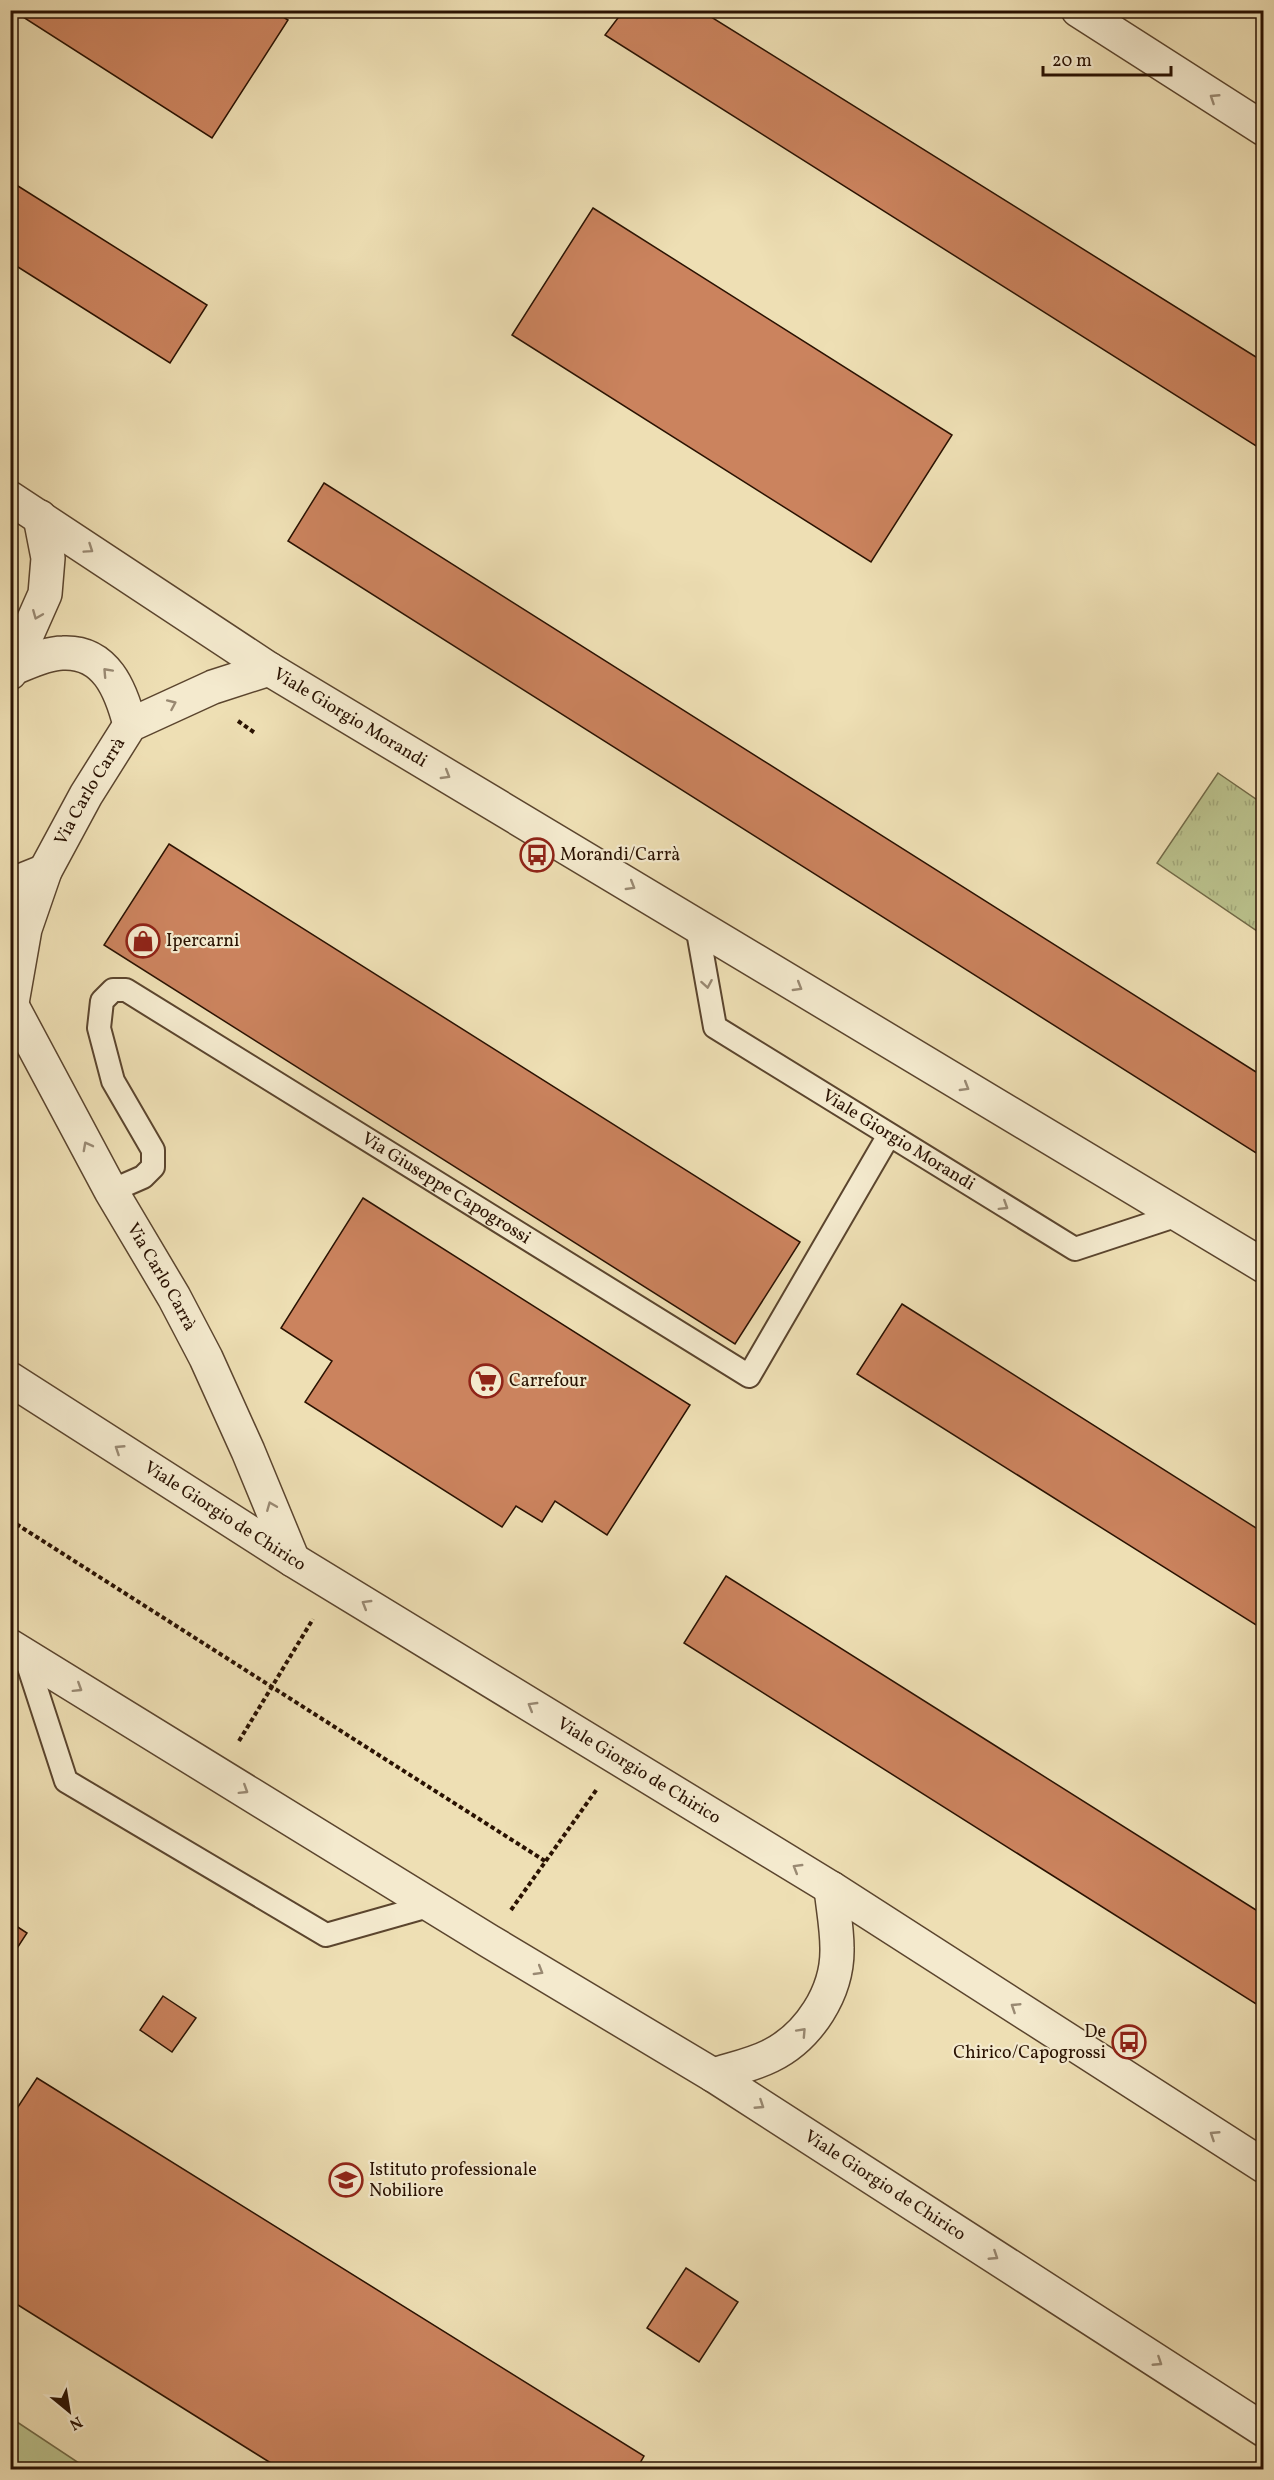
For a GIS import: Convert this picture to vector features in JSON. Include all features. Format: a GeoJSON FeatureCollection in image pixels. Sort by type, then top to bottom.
{"type":"FeatureCollection","features":[{"type":"Feature","properties":{"kind":"street"},"geometry":{"type":"LineString","coordinates":[[1078,10],[1263,129]]}},
{"type":"Feature","properties":{"kind":"street","name":"Viale Giorgio Morandi"},"geometry":{"type":"LineString","coordinates":[[10,498],[269,669],[1263,1266]]}},
{"type":"Feature","properties":{"kind":"street"},"geometry":{"type":"LineString","coordinates":[[12,670],[45,594],[48,558],[40,517]]}},
{"type":"Feature","properties":{"kind":"street"},"geometry":{"type":"LineString","coordinates":[[12,670],[63,652],[89,658],[104,667],[113,677],[119,688],[130,725]]}},
{"type":"Feature","properties":{"kind":"street","name":"Via Carlo Carrà"},"geometry":{"type":"LineString","coordinates":[[269,669],[213,687],[130,725],[86,795],[45,871],[25,929],[11,1002],[111,1191],[174,1297],[210,1367],[248,1450],[292,1560]]}},
{"type":"Feature","properties":{"kind":"street"},"geometry":{"type":"LineString","coordinates":[[10,885],[45,871]]}},
{"type":"Feature","properties":{"kind":"street","name":"Viale Giorgio de Chirico"},"geometry":{"type":"LineString","coordinates":[[10,1379],[292,1560],[831,1888],[1263,2166]]}},
{"type":"Feature","properties":{"kind":"street","name":"Viale Giorgio de Chirico"},"geometry":{"type":"LineString","coordinates":[[18,1650],[489,1941],[713,2075],[1263,2430]]}},
{"type":"Feature","properties":{"kind":"street"},"geometry":{"type":"LineString","coordinates":[[713,2075],[768,2058],[785,2048],[801,2034],[817,2014],[836,1969],[837,1947],[831,1888]]}},
{"type":"Feature","properties":{"kind":"lane","name":"Viale Giorgio Morandi"},"geometry":{"type":"LineString","coordinates":[[697,926],[715,1027],[1075,1250],[1178,1215]]}},
{"type":"Feature","properties":{"kind":"lane","name":"Via Giuseppe Capogrossi"},"geometry":{"type":"LineString","coordinates":[[111,1191],[144,1177],[153,1167],[153,1150],[113,1081],[99,1028],[102,1001],[113,990],[126,990],[749,1376],[889,1135]]}},
{"type":"Feature","properties":{"kind":"lane"},"geometry":{"type":"LineString","coordinates":[[18,1650],[66,1781],[326,1935],[432,1905]]}},
{"type":"Feature","properties":{"kind":"path"},"geometry":{"type":"LineString","coordinates":[[10,1520],[545,1861]]}},
{"type":"Feature","properties":{"kind":"path"},"geometry":{"type":"LineString","coordinates":[[218,1774],[334,1585]]}},
{"type":"Feature","properties":{"kind":"path"},"geometry":{"type":"LineString","coordinates":[[489,1941],[618,1758]]}},
{"type":"Feature","properties":{"kind":"green space"},"geometry":{"type":"Polygon","coordinates":[[[1218,773],[1263,804],[1263,935],[1157,863],[1218,773]]]}},
{"type":"Feature","properties":{"kind":"green space"},"geometry":{"type":"Polygon","coordinates":[[[11,2418],[88,2469],[11,2469],[11,2418]]]}},
{"type":"Feature","properties":{"kind":"building"},"geometry":{"type":"Polygon","coordinates":[[[12,10],[272,10],[288,20],[212,138],[12,10]]]}},
{"type":"Feature","properties":{"kind":"building"},"geometry":{"type":"Polygon","coordinates":[[[624,10],[700,10],[1264,362],[1264,451],[605,35],[624,10]]]}},
{"type":"Feature","properties":{"kind":"building"},"geometry":{"type":"Polygon","coordinates":[[[10,181],[207,305],[170,363],[10,262],[10,181]]]}},
{"type":"Feature","properties":{"kind":"building"},"geometry":{"type":"Polygon","coordinates":[[[593,208],[952,435],[871,562],[512,335],[593,208]]]}},
{"type":"Feature","properties":{"kind":"building"},"geometry":{"type":"Polygon","coordinates":[[[324,483],[1264,1077],[1264,1158],[288,541],[324,483]]]}},
{"type":"Feature","properties":{"kind":"building"},"geometry":{"type":"Polygon","coordinates":[[[169,844],[800,1242],[735,1344],[104,945],[169,844]]]}},
{"type":"Feature","properties":{"kind":"building","name":"Carrefour"},"geometry":{"type":"Polygon","coordinates":[[[363,1198],[690,1405],[607,1535],[555,1501],[542,1522],[516,1506],[502,1527],[305,1402],[332,1361],[281,1328],[363,1198]]]}},
{"type":"Feature","properties":{"kind":"building"},"geometry":{"type":"Polygon","coordinates":[[[902,1304],[1264,1533],[1264,1630],[857,1374],[902,1304]]]}},
{"type":"Feature","properties":{"kind":"building"},"geometry":{"type":"Polygon","coordinates":[[[726,1576],[1264,1915],[1264,2009],[684,1643],[726,1576]]]}},
{"type":"Feature","properties":{"kind":"building"},"geometry":{"type":"Polygon","coordinates":[[[10,1922],[27,1933],[10,1959],[10,1922]]]}},
{"type":"Feature","properties":{"kind":"building"},"geometry":{"type":"Polygon","coordinates":[[[163,1996],[196,2018],[172,2052],[140,2030],[163,1996]]]}},
{"type":"Feature","properties":{"kind":"building"},"geometry":{"type":"Polygon","coordinates":[[[37,2078],[644,2456],[636,2470],[282,2470],[10,2300],[10,2119],[37,2078]]]}},
{"type":"Feature","properties":{"kind":"building"},"geometry":{"type":"Polygon","coordinates":[[[686,2268],[738,2302],[699,2362],[647,2328],[686,2268]]]}},
{"type":"Feature","properties":{"kind":"place","name":"Morandi/Carrà"},"geometry":{"type":"Point","coordinates":[537,855]}},
{"type":"Feature","properties":{"kind":"place","name":"Ipercarni"},"geometry":{"type":"Point","coordinates":[143,941]}},
{"type":"Feature","properties":{"kind":"place","name":"Carrefour"},"geometry":{"type":"Point","coordinates":[486,1381]}},
{"type":"Feature","properties":{"kind":"place","name":"De Chirico/Capogrossi"},"geometry":{"type":"Point","coordinates":[1129,2042]}},
{"type":"Feature","properties":{"kind":"place","name":"Istituto professionale Nobiliore"},"geometry":{"type":"Point","coordinates":[346,2180]}}]}
